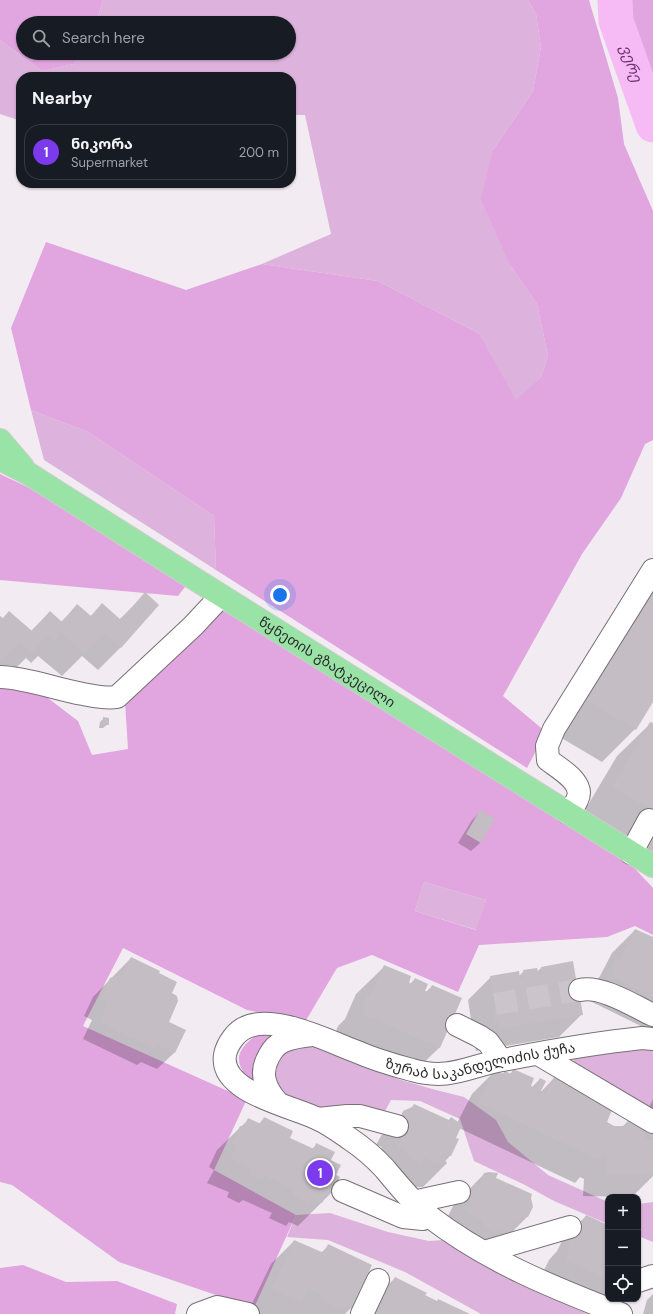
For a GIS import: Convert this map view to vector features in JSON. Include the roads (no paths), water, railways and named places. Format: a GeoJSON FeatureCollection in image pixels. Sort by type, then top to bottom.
{"type":"FeatureCollection","features":[{"type":"Feature","properties":{"kind":"main road"},"geometry":{"type":"LineString","coordinates":[[0,440],[29,474]]}},
{"type":"Feature","properties":{"kind":"main road","name":"წყნეთის გზატკეცილი"},"geometry":{"type":"LineString","coordinates":[[0,460],[29,474],[653,866]]}},
{"type":"Feature","properties":{"kind":"street"},"geometry":{"type":"LineString","coordinates":[[568,813],[578,799],[579,792],[577,783],[548,760],[548,746],[554,729],[653,570]]}},
{"type":"Feature","properties":{"kind":"street"},"geometry":{"type":"LineString","coordinates":[[0,677],[13,677],[63,690],[106,698],[117,697],[193,626],[221,596]]}},
{"type":"Feature","properties":{"kind":"street"},"geometry":{"type":"LineString","coordinates":[[631,852],[649,820],[653,822]]}},
{"type":"Feature","properties":{"kind":"street"},"geometry":{"type":"LineString","coordinates":[[580,990],[593,989],[653,1014]]}},
{"type":"Feature","properties":{"kind":"street","name":"ზურაბ საკანდელიძის ქუჩა"},"geometry":{"type":"LineString","coordinates":[[610,1306],[524,1274],[484,1252],[421,1209],[382,1167],[351,1139],[318,1119],[277,1102],[259,1097],[242,1087],[229,1075],[225,1055],[229,1044],[235,1035],[244,1028],[252,1025],[267,1023],[282,1024],[363,1055],[414,1071],[431,1074],[455,1073],[501,1060],[568,1048],[642,1038],[653,1039]]}},
{"type":"Feature","properties":{"kind":"street"},"geometry":{"type":"LineString","coordinates":[[457,1025],[488,1042],[501,1060]]}},
{"type":"Feature","properties":{"kind":"street","name":"ზურაბ საკანდელიძის ქუჩა"},"geometry":{"type":"LineString","coordinates":[[277,1102],[270,1095],[265,1084],[263,1072],[266,1061],[272,1050],[283,1041],[298,1036],[313,1035]]}},
{"type":"Feature","properties":{"kind":"street"},"geometry":{"type":"LineString","coordinates":[[538,1054],[653,1122]]}},
{"type":"Feature","properties":{"kind":"street"},"geometry":{"type":"LineString","coordinates":[[318,1119],[360,1116],[397,1126]]}},
{"type":"Feature","properties":{"kind":"street"},"geometry":{"type":"LineString","coordinates":[[343,1191],[403,1217],[423,1219],[421,1209],[459,1192]]}},
{"type":"Feature","properties":{"kind":"street"},"geometry":{"type":"LineString","coordinates":[[484,1252],[570,1227]]}},
{"type":"Feature","properties":{"kind":"street"},"geometry":{"type":"LineString","coordinates":[[641,1280],[653,1276]]}},
{"type":"Feature","properties":{"kind":"street"},"geometry":{"type":"LineString","coordinates":[[362,1314],[378,1280]]}},
{"type":"Feature","properties":{"kind":"street"},"geometry":{"type":"LineString","coordinates":[[198,1314],[217,1307],[248,1314]]}},
{"type":"Feature","properties":{"kind":"waterway","name":"ვერე"},"geometry":{"type":"LineString","coordinates":[[615,0],[616,21],[653,125]]}},
{"type":"Feature","properties":{"kind":"tunnel"},"geometry":{"type":"LineString","coordinates":[[495,1004],[580,990]]}},
{"type":"Feature","properties":{"kind":"place","name":"ნიკორა"},"geometry":{"type":"Point","coordinates":[320,1173]}}]}
